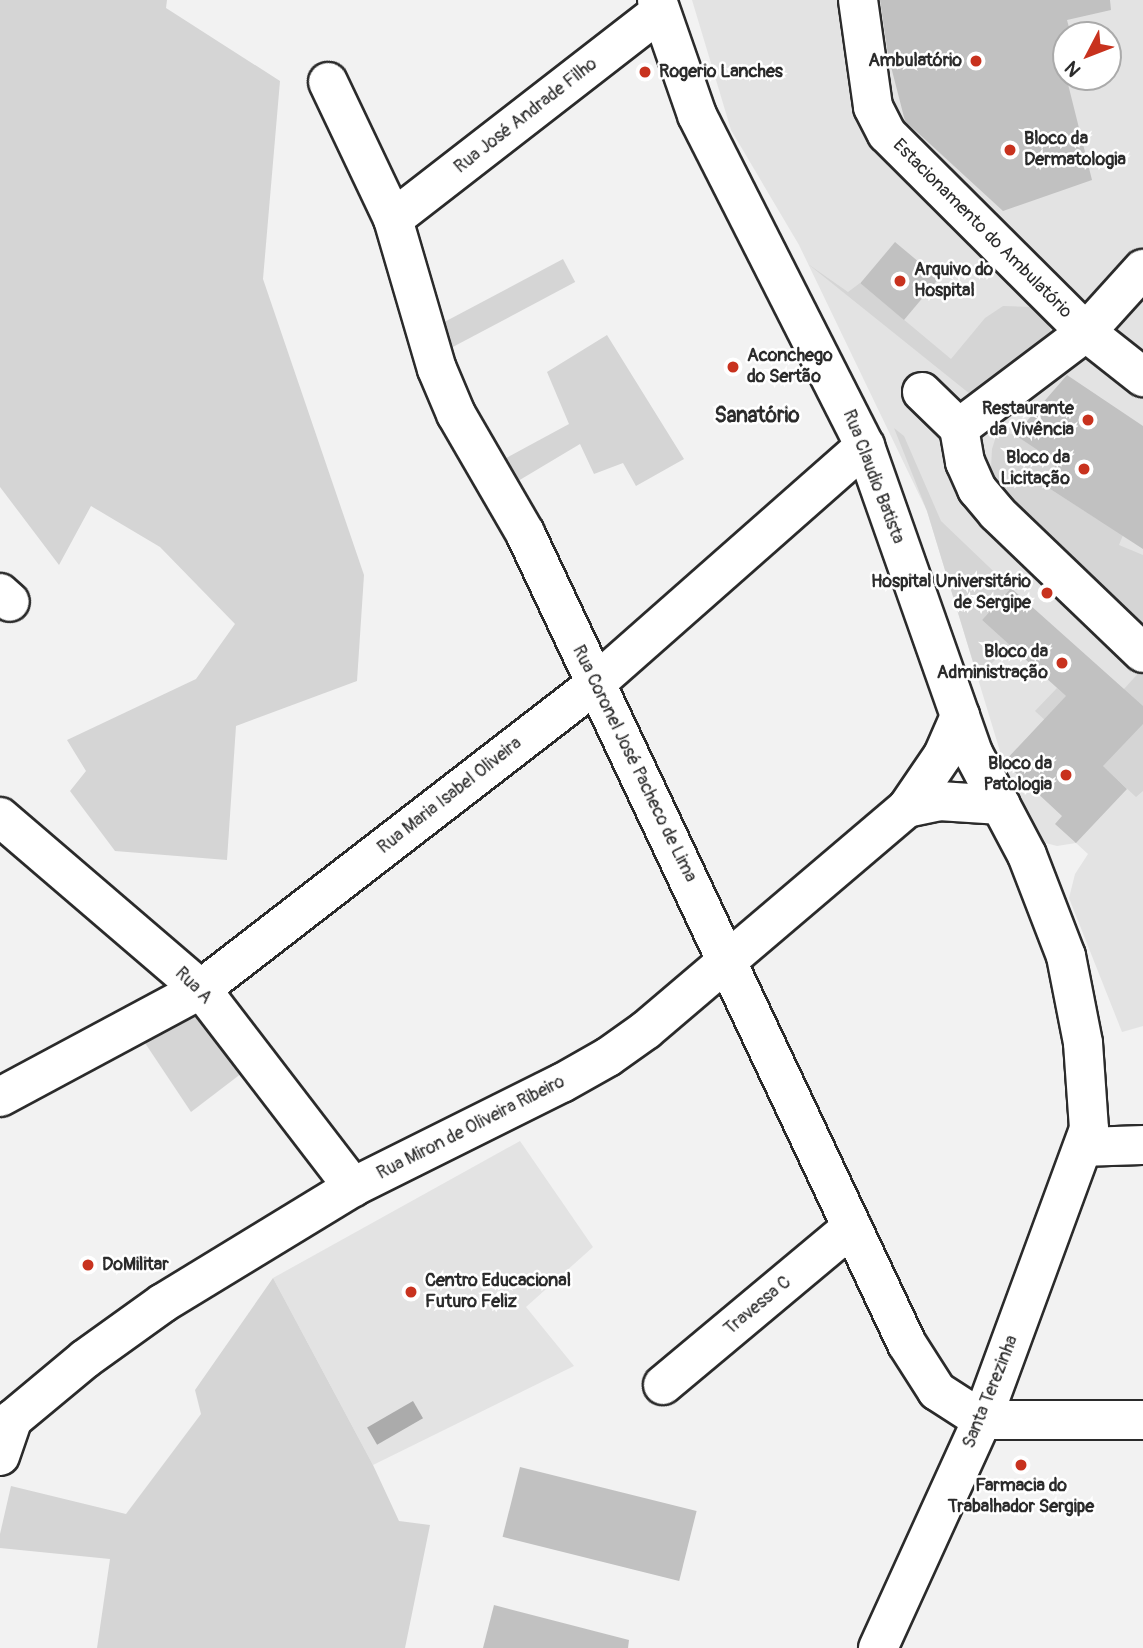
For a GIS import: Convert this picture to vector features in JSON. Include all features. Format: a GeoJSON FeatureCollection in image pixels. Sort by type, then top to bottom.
{"type":"FeatureCollection","features":[{"type":"Feature","properties":{"kind":"street","name":"Estacionamento do Ambulatório"},"geometry":{"type":"LineString","coordinates":[[858,0],[873,107],[887,134],[1086,332],[1143,377]]}},
{"type":"Feature","properties":{"kind":"street","name":"Rua José Andrade Filho"},"geometry":{"type":"LineString","coordinates":[[393,219],[658,6]]}},
{"type":"Feature","properties":{"kind":"street","name":"Rua Claudio Batista"},"geometry":{"type":"LineString","coordinates":[[658,6],[697,115],[726,176],[777,267],[865,446],[973,753],[1027,855],[1066,956],[1083,1043],[1086,1138]]}},
{"type":"Feature","properties":{"kind":"street","name":"Rua Coronel José Pacheco de Lima"},"geometry":{"type":"LineString","coordinates":[[328,82],[393,219],[445,391],[525,533],[926,1379],[947,1401],[982,1420]]}},
{"type":"Feature","properties":{"kind":"street"},"geometry":{"type":"LineString","coordinates":[[959,428],[1086,332],[1143,269]]}},
{"type":"Feature","properties":{"kind":"street"},"geometry":{"type":"LineString","coordinates":[[922,392],[959,428],[965,462],[976,489],[1143,653]]}},
{"type":"Feature","properties":{"kind":"street","name":"Rua Maria Isabel Oliveira"},"geometry":{"type":"LineString","coordinates":[[0,1097],[201,989],[595,684],[865,446]]}},
{"type":"Feature","properties":{"kind":"street","name":"Rua Miron de Oliveira Ribeiro"},"geometry":{"type":"LineString","coordinates":[[0,1456],[13,1419],[85,1359],[163,1303],[353,1187],[468,1132],[608,1057],[729,962],[907,808],[943,755],[960,716]]}},
{"type":"Feature","properties":{"kind":"street","name":"Rua Miron de Oliveira Ribeiro"},"geometry":{"type":"LineString","coordinates":[[907,808],[939,801],[1001,805]]}},
{"type":"Feature","properties":{"kind":"street","name":"Rua A"},"geometry":{"type":"LineString","coordinates":[[0,817],[201,989],[353,1187]]}},
{"type":"Feature","properties":{"kind":"street"},"geometry":{"type":"LineString","coordinates":[[1086,1138],[1143,1126]]}},
{"type":"Feature","properties":{"kind":"street"},"geometry":{"type":"LineString","coordinates":[[1086,1138],[1143,1145]]}},
{"type":"Feature","properties":{"kind":"street","name":"Santa Terezinha"},"geometry":{"type":"LineString","coordinates":[[878,1648],[982,1420],[1086,1138]]}},
{"type":"Feature","properties":{"kind":"street","name":"Travessa C"},"geometry":{"type":"LineString","coordinates":[[663,1385],[852,1227]]}},
{"type":"Feature","properties":{"kind":"street"},"geometry":{"type":"LineString","coordinates":[[982,1420],[1143,1420]]}},
{"type":"Feature","properties":{"kind":"shaded area"},"geometry":{"type":"Polygon","coordinates":[[[0,0],[167,0],[166,8],[280,81],[263,279],[364,575],[357,681],[236,726],[227,860],[115,851],[70,791],[86,771],[67,740],[196,679],[235,624],[160,547],[91,506],[59,565],[0,487],[0,0]]]}},
{"type":"Feature","properties":{"kind":"shaded area","name":"Hospital Universitário de Sergipe"},"geometry":{"type":"Polygon","coordinates":[[[692,0],[1143,0],[1143,1026],[1122,1032],[1069,898],[1075,874],[1088,854],[1076,843],[1057,846],[1042,842],[1006,771],[927,511],[799,245],[731,130],[692,0]]]}},
{"type":"Feature","properties":{"kind":"shaded area"},"geometry":{"type":"Polygon","coordinates":[[[563,259],[575,282],[448,350],[436,327],[563,259]]]}},
{"type":"Feature","properties":{"kind":"shaded area"},"geometry":{"type":"Polygon","coordinates":[[[808,264],[848,292],[860,283],[951,359],[985,318],[1003,306],[1034,307],[1046,317],[1051,332],[1049,338],[970,394],[808,264]]]}},
{"type":"Feature","properties":{"kind":"shaded area"},"geometry":{"type":"Polygon","coordinates":[[[607,335],[684,459],[636,486],[623,463],[594,474],[580,444],[513,484],[499,462],[569,424],[547,372],[607,335]]]}},
{"type":"Feature","properties":{"kind":"shaded area"},"geometry":{"type":"Polygon","coordinates":[[[894,428],[904,436],[941,521],[1011,588],[982,620],[1010,645],[981,674],[977,675],[927,511],[894,428]]]}},
{"type":"Feature","properties":{"kind":"shaded area"},"geometry":{"type":"Polygon","coordinates":[[[998,430],[1015,435],[1057,463],[1044,485],[1097,519],[1143,486],[1119,545],[1143,555],[1143,626],[1000,490],[991,468],[992,449],[998,430]]]}},
{"type":"Feature","properties":{"kind":"shaded area"},"geometry":{"type":"Polygon","coordinates":[[[1143,668],[1143,791],[1136,797],[1063,729],[1059,733],[1035,711],[1057,688],[1095,721],[1143,668]]]}},
{"type":"Feature","properties":{"kind":"shaded area"},"geometry":{"type":"Polygon","coordinates":[[[192,1012],[242,1073],[191,1112],[143,1040],[192,1012]]]}},
{"type":"Feature","properties":{"kind":"shaded area","name":"Centro Educacional Futuro Feliz"},"geometry":{"type":"Polygon","coordinates":[[[520,1141],[593,1247],[526,1307],[574,1366],[373,1465],[273,1278],[520,1141]]]}},
{"type":"Feature","properties":{"kind":"shaded area"},"geometry":{"type":"Polygon","coordinates":[[[273,1278],[373,1465],[399,1521],[430,1525],[405,1648],[97,1648],[110,1559],[0,1548],[0,1534],[11,1486],[126,1514],[201,1414],[195,1390],[273,1278]]]}},
{"type":"Feature","properties":{"kind":"shaded area"},"geometry":{"type":"Polygon","coordinates":[[[413,1401],[423,1418],[377,1445],[367,1428],[413,1401]]]}},
{"type":"Feature","properties":{"kind":"building"},"geometry":{"type":"Polygon","coordinates":[[[880,0],[1110,0],[1111,10],[1067,21],[1052,21],[1052,91],[1070,91],[1092,180],[1003,211],[905,121],[888,55],[880,0]]]}},
{"type":"Feature","properties":{"kind":"building","name":"Arquivo do Hospital"},"geometry":{"type":"Polygon","coordinates":[[[895,242],[939,279],[904,320],[860,283],[895,242]]]}},
{"type":"Feature","properties":{"kind":"building"},"geometry":{"type":"Polygon","coordinates":[[[1067,375],[1143,426],[1143,549],[1044,485],[1057,463],[1015,435],[1067,375]]]}},
{"type":"Feature","properties":{"kind":"building"},"geometry":{"type":"Polygon","coordinates":[[[1011,588],[1143,706],[1143,724],[1103,766],[1127,789],[1076,843],[1055,824],[1062,816],[1004,762],[1066,696],[982,620],[1011,588]]]}},
{"type":"Feature","properties":{"kind":"building"},"geometry":{"type":"Polygon","coordinates":[[[520,1467],[697,1511],[679,1581],[503,1537],[520,1467]]]}},
{"type":"Feature","properties":{"kind":"building"},"geometry":{"type":"Polygon","coordinates":[[[494,1605],[629,1640],[628,1648],[483,1648],[494,1605]]]}},
{"type":"Feature","properties":{"kind":"place","name":"Ambulatório"},"geometry":{"type":"Point","coordinates":[976,61]}},
{"type":"Feature","properties":{"kind":"place","name":"Rogerio Lanches"},"geometry":{"type":"Point","coordinates":[645,72]}},
{"type":"Feature","properties":{"kind":"place","name":"Bloco da Dermatologia"},"geometry":{"type":"Point","coordinates":[1010,150]}},
{"type":"Feature","properties":{"kind":"place","name":"Arquivo do Hospital"},"geometry":{"type":"Point","coordinates":[900,281]}},
{"type":"Feature","properties":{"kind":"place","name":"Aconchego do Sertão"},"geometry":{"type":"Point","coordinates":[733,367]}},
{"type":"Feature","properties":{"kind":"place","name":"Restaurante da Vivência"},"geometry":{"type":"Point","coordinates":[1088,420]}},
{"type":"Feature","properties":{"kind":"place","name":"Bloco da Licitação"},"geometry":{"type":"Point","coordinates":[1084,469]}},
{"type":"Feature","properties":{"kind":"place","name":"Hospital Universitário de Sergipe"},"geometry":{"type":"Point","coordinates":[1047,593]}},
{"type":"Feature","properties":{"kind":"place","name":"Bloco da Administração"},"geometry":{"type":"Point","coordinates":[1062,663]}},
{"type":"Feature","properties":{"kind":"place","name":"Bloco da Patologia"},"geometry":{"type":"Point","coordinates":[1066,775]}},
{"type":"Feature","properties":{"kind":"place","name":"DoMilitar"},"geometry":{"type":"Point","coordinates":[88,1265]}},
{"type":"Feature","properties":{"kind":"place","name":"Centro Educacional Futuro Feliz"},"geometry":{"type":"Point","coordinates":[411,1292]}},
{"type":"Feature","properties":{"kind":"place","name":"Farmacia do Trabalhador Sergipe"},"geometry":{"type":"Point","coordinates":[1021,1465]}},
{"type":"Feature","properties":{"kind":"district","name":"Sanatório"},"geometry":{"type":"Point","coordinates":[757,416]}}]}
